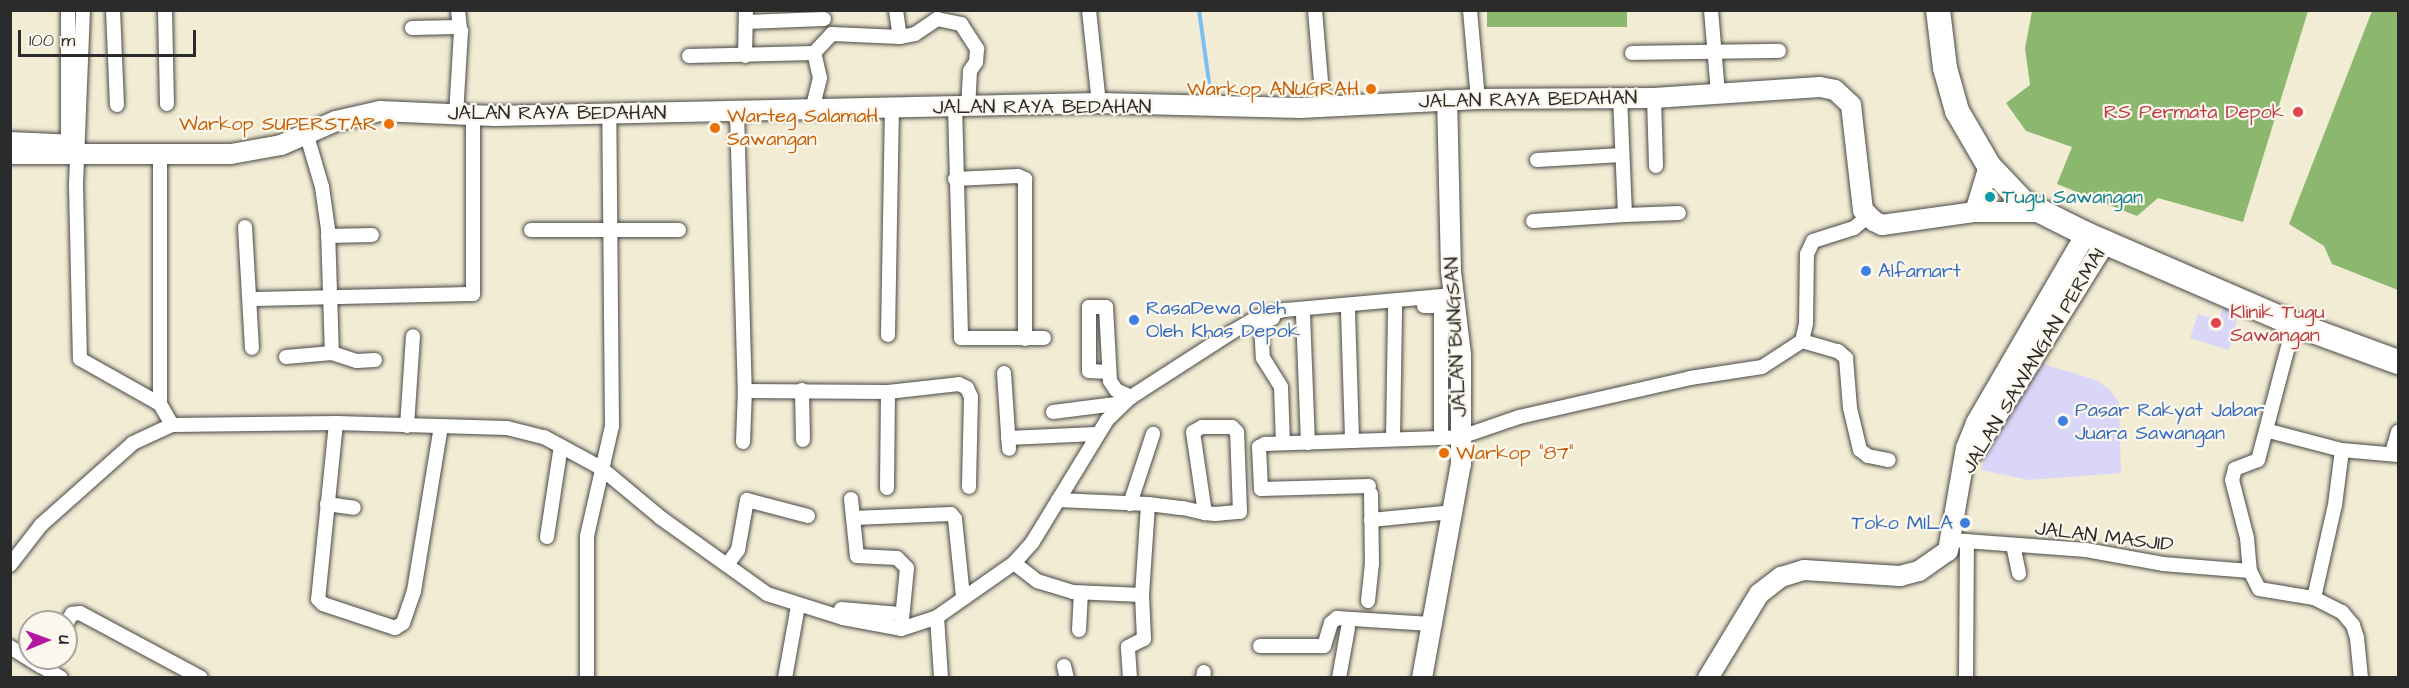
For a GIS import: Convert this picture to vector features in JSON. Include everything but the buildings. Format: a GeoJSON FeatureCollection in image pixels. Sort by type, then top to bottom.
{"type":"FeatureCollection","features":[{"type":"Feature","properties":{"kind":"highway"},"geometry":{"type":"LineString","coordinates":[[1938,10],[1945,68],[1958,111],[1989,166],[2037,212],[2294,324],[2398,362]]}},
{"type":"Feature","properties":{"kind":"street"},"geometry":{"type":"LineString","coordinates":[[68,10],[80,359],[160,404]]}},
{"type":"Feature","properties":{"kind":"street"},"geometry":{"type":"LineString","coordinates":[[74,146],[83,10]]}},
{"type":"Feature","properties":{"kind":"street"},"geometry":{"type":"LineString","coordinates":[[113,10],[117,105]]}},
{"type":"Feature","properties":{"kind":"street"},"geometry":{"type":"LineString","coordinates":[[165,10],[167,104]]}},
{"type":"Feature","properties":{"kind":"street"},"geometry":{"type":"LineString","coordinates":[[251,299],[473,294],[458,10]]}},
{"type":"Feature","properties":{"kind":"street"},"geometry":{"type":"LineString","coordinates":[[896,10],[900,38]]}},
{"type":"Feature","properties":{"kind":"street"},"geometry":{"type":"LineString","coordinates":[[1089,10],[1099,103]]}},
{"type":"Feature","properties":{"kind":"street"},"geometry":{"type":"LineString","coordinates":[[1315,10],[1323,106]]}},
{"type":"Feature","properties":{"kind":"street"},"geometry":{"type":"LineString","coordinates":[[1470,10],[1478,99]]}},
{"type":"Feature","properties":{"kind":"street"},"geometry":{"type":"LineString","coordinates":[[1711,10],[1718,94]]}},
{"type":"Feature","properties":{"kind":"street"},"geometry":{"type":"LineString","coordinates":[[745,56],[746,16],[823,15],[832,34]]}},
{"type":"Feature","properties":{"kind":"street"},"geometry":{"type":"LineString","coordinates":[[689,56],[814,53],[832,34],[900,38],[915,34],[937,20],[961,24],[978,54],[970,71],[962,105],[955,179],[961,338],[1044,338]]}},
{"type":"Feature","properties":{"kind":"street"},"geometry":{"type":"LineString","coordinates":[[412,28],[460,28]]}},
{"type":"Feature","properties":{"kind":"street"},"geometry":{"type":"LineString","coordinates":[[1632,53],[1779,51]]}},
{"type":"Feature","properties":{"kind":"street"},"geometry":{"type":"LineString","coordinates":[[812,110],[820,78],[814,53]]}},
{"type":"Feature","properties":{"kind":"street","name":"JALAN RAYA BEDAHAN"},"geometry":{"type":"LineString","coordinates":[[10,154],[74,146],[160,154],[251,151],[307,136],[336,121],[369,113],[464,115],[736,112],[1099,103],[1219,108],[1478,99],[1654,98],[1820,87],[1843,96],[1851,105],[1855,124],[1863,210],[1868,216]]}},
{"type":"Feature","properties":{"kind":"street"},"geometry":{"type":"LineString","coordinates":[[1620,98],[1625,215]]}},
{"type":"Feature","properties":{"kind":"street"},"geometry":{"type":"LineString","coordinates":[[1654,98],[1656,166]]}},
{"type":"Feature","properties":{"kind":"street","name":"JALAN BUNGSAN"},"geometry":{"type":"LineString","coordinates":[[1422,678],[1452,512],[1461,437],[1461,355],[1454,295],[1447,100]]}},
{"type":"Feature","properties":{"kind":"street"},"geometry":{"type":"LineString","coordinates":[[888,335],[892,108]]}},
{"type":"Feature","properties":{"kind":"street"},"geometry":{"type":"LineString","coordinates":[[736,112],[745,391],[743,442]]}},
{"type":"Feature","properties":{"kind":"street"},"geometry":{"type":"LineString","coordinates":[[587,678],[587,536],[612,426],[609,113]]}},
{"type":"Feature","properties":{"kind":"street"},"geometry":{"type":"LineString","coordinates":[[307,136],[322,187],[328,237],[332,353]]}},
{"type":"Feature","properties":{"kind":"street"},"geometry":{"type":"LineString","coordinates":[[10,139],[74,146]]}},
{"type":"Feature","properties":{"kind":"street"},"geometry":{"type":"LineString","coordinates":[[160,154],[160,404],[172,425]]}},
{"type":"Feature","properties":{"kind":"street"},"geometry":{"type":"LineString","coordinates":[[1537,160],[1622,155]]}},
{"type":"Feature","properties":{"kind":"street"},"geometry":{"type":"LineString","coordinates":[[1975,212],[1989,166]]}},
{"type":"Feature","properties":{"kind":"street"},"geometry":{"type":"LineString","coordinates":[[955,179],[1017,176],[1025,179],[1025,339]]}},
{"type":"Feature","properties":{"kind":"street"},"geometry":{"type":"LineString","coordinates":[[1368,601],[1372,564],[1370,490],[1261,489],[1259,447],[1283,443],[1461,437],[1519,417],[1690,378],[1762,367],[1802,341],[1806,323],[1807,254],[1813,242],[1854,228],[1868,216],[1882,225],[1975,212],[2037,212]]}},
{"type":"Feature","properties":{"kind":"street"},"geometry":{"type":"LineString","coordinates":[[1533,220],[1679,213]]}},
{"type":"Feature","properties":{"kind":"street"},"geometry":{"type":"LineString","coordinates":[[245,227],[251,299],[252,348]]}},
{"type":"Feature","properties":{"kind":"street"},"geometry":{"type":"LineString","coordinates":[[531,230],[610,228],[679,230]]}},
{"type":"Feature","properties":{"kind":"street"},"geometry":{"type":"LineString","coordinates":[[328,237],[372,235]]}},
{"type":"Feature","properties":{"kind":"street","name":"JALAN SAWANGAN PERMAI"},"geometry":{"type":"LineString","coordinates":[[1960,541],[1961,480],[1975,438],[2096,238]]}},
{"type":"Feature","properties":{"kind":"street"},"geometry":{"type":"LineString","coordinates":[[10,565],[41,525],[133,443],[172,425],[336,423],[507,428],[544,437],[601,468],[661,518],[767,594],[798,606],[901,629],[937,617],[963,596],[1014,563],[1032,543],[1096,434],[1127,400],[1267,313],[1454,295]]}},
{"type":"Feature","properties":{"kind":"street"},"geometry":{"type":"LineString","coordinates":[[1283,443],[1282,390],[1263,358],[1261,322],[1303,314],[1348,310],[1442,306],[1441,438]]}},
{"type":"Feature","properties":{"kind":"street"},"geometry":{"type":"LineString","coordinates":[[1393,440],[1395,308]]}},
{"type":"Feature","properties":{"kind":"street"},"geometry":{"type":"LineString","coordinates":[[1348,310],[1352,441]]}},
{"type":"Feature","properties":{"kind":"street"},"geometry":{"type":"LineString","coordinates":[[1303,314],[1308,443]]}},
{"type":"Feature","properties":{"kind":"street"},"geometry":{"type":"LineString","coordinates":[[2294,324],[2269,431],[2258,460],[2235,469],[2232,475],[2247,538],[2250,571],[2259,589],[2266,593],[2314,598],[2342,612],[2353,625],[2361,678]]}},
{"type":"Feature","properties":{"kind":"street"},"geometry":{"type":"LineString","coordinates":[[408,426],[413,336]]}},
{"type":"Feature","properties":{"kind":"street"},"geometry":{"type":"LineString","coordinates":[[1802,341],[1838,351],[1846,358],[1850,408],[1860,450],[1868,456],[1889,460]]}},
{"type":"Feature","properties":{"kind":"street"},"geometry":{"type":"LineString","coordinates":[[286,357],[332,353],[357,361],[375,360]]}},
{"type":"Feature","properties":{"kind":"street"},"geometry":{"type":"LineString","coordinates":[[1109,372],[1116,390],[1127,400]]}},
{"type":"Feature","properties":{"kind":"street"},"geometry":{"type":"LineString","coordinates":[[1004,373],[1008,443],[1096,434]]}},
{"type":"Feature","properties":{"kind":"street"},"geometry":{"type":"LineString","coordinates":[[745,391],[888,392],[959,384],[967,388],[971,397],[969,487]]}},
{"type":"Feature","properties":{"kind":"street"},"geometry":{"type":"LineString","coordinates":[[802,390],[803,440]]}},
{"type":"Feature","properties":{"kind":"street"},"geometry":{"type":"LineString","coordinates":[[887,488],[888,392]]}},
{"type":"Feature","properties":{"kind":"street"},"geometry":{"type":"LineString","coordinates":[[1053,412],[1127,400]]}},
{"type":"Feature","properties":{"kind":"street"},"geometry":{"type":"LineString","coordinates":[[336,423],[318,599],[331,607],[395,628],[400,626],[414,591],[425,538],[441,427]]}},
{"type":"Feature","properties":{"kind":"street"},"geometry":{"type":"LineString","coordinates":[[1058,500],[1148,504],[1205,513],[1240,512],[1237,432],[1232,427],[1202,427],[1194,432],[1205,513]]}},
{"type":"Feature","properties":{"kind":"street"},"geometry":{"type":"LineString","coordinates":[[2269,431],[2342,450],[2395,454],[2398,432]]}},
{"type":"Feature","properties":{"kind":"street"},"geometry":{"type":"LineString","coordinates":[[1130,504],[1153,434]]}},
{"type":"Feature","properties":{"kind":"street"},"geometry":{"type":"LineString","coordinates":[[547,537],[561,446]]}},
{"type":"Feature","properties":{"kind":"street"},"geometry":{"type":"LineString","coordinates":[[2314,598],[2335,505],[2342,450]]}},
{"type":"Feature","properties":{"kind":"street"},"geometry":{"type":"LineString","coordinates":[[851,499],[857,556],[897,558],[907,568],[900,614],[901,629]]}},
{"type":"Feature","properties":{"kind":"street"},"geometry":{"type":"LineString","coordinates":[[727,565],[738,550],[747,500],[808,516]]}},
{"type":"Feature","properties":{"kind":"street"},"geometry":{"type":"LineString","coordinates":[[327,504],[354,508]]}},
{"type":"Feature","properties":{"kind":"street"},"geometry":{"type":"LineString","coordinates":[[1130,678],[1128,647],[1144,639],[1142,595],[1148,504]]}},
{"type":"Feature","properties":{"kind":"street"},"geometry":{"type":"LineString","coordinates":[[1371,520],[1452,512]]}},
{"type":"Feature","properties":{"kind":"street"},"geometry":{"type":"LineString","coordinates":[[853,518],[951,514],[955,519],[963,596]]}},
{"type":"Feature","properties":{"kind":"street"},"geometry":{"type":"LineString","coordinates":[[1708,678],[1759,594],[1780,577],[1804,570],[1900,576],[1939,559],[1960,541]]}},
{"type":"Feature","properties":{"kind":"street"},"geometry":{"type":"LineString","coordinates":[[1960,541],[1966,678]]}},
{"type":"Feature","properties":{"kind":"street","name":"JALAN MASJID"},"geometry":{"type":"LineString","coordinates":[[1960,541],[2085,550],[2163,564],[2250,571]]}},
{"type":"Feature","properties":{"kind":"street"},"geometry":{"type":"LineString","coordinates":[[2013,545],[2019,573]]}},
{"type":"Feature","properties":{"kind":"street"},"geometry":{"type":"LineString","coordinates":[[1014,563],[1037,581],[1081,594],[1142,595]]}},
{"type":"Feature","properties":{"kind":"street"},"geometry":{"type":"LineString","coordinates":[[1079,630],[1081,594]]}},
{"type":"Feature","properties":{"kind":"street"},"geometry":{"type":"LineString","coordinates":[[785,678],[798,606]]}},
{"type":"Feature","properties":{"kind":"street"},"geometry":{"type":"LineString","coordinates":[[841,609],[900,614]]}},
{"type":"Feature","properties":{"kind":"street"},"geometry":{"type":"LineString","coordinates":[[78,613],[201,678]]}},
{"type":"Feature","properties":{"kind":"street"},"geometry":{"type":"LineString","coordinates":[[937,617],[941,678]]}},
{"type":"Feature","properties":{"kind":"street"},"geometry":{"type":"LineString","coordinates":[[1260,646],[1324,646],[1331,623],[1337,618],[1431,624]]}},
{"type":"Feature","properties":{"kind":"street"},"geometry":{"type":"LineString","coordinates":[[1339,678],[1348,628]]}},
{"type":"Feature","properties":{"kind":"shaded area","name":"Klinik Tugu Sawangan"},"geometry":{"type":"Polygon","coordinates":[[[2225,302],[2241,307],[2229,350],[2190,338],[2198,314],[2219,320],[2225,302]]]}},
{"type":"Feature","properties":{"kind":"shaded area","name":"Pasar Rakyat Jabar Juara Sawangan"},"geometry":{"type":"Polygon","coordinates":[[[2040,363],[2096,380],[2110,390],[2119,403],[2121,473],[2029,480],[1981,470],[1986,451],[2040,363]]]}},
{"type":"Feature","properties":{"kind":"green space"},"geometry":{"type":"Polygon","coordinates":[[[1487,11],[1627,11],[1627,27],[1487,27],[1487,11]]]}},
{"type":"Feature","properties":{"kind":"green space"},"geometry":{"type":"Polygon","coordinates":[[[2032,11],[2308,11],[2243,222],[2158,198],[2137,216],[2057,184],[2072,147],[2026,131],[2006,103],[2030,85],[2025,48],[2032,11]]]}},
{"type":"Feature","properties":{"kind":"green space"},"geometry":{"type":"Polygon","coordinates":[[[2372,11],[2398,11],[2398,290],[2332,264],[2324,246],[2289,224],[2372,11]]]}},
{"type":"Feature","properties":{"kind":"waterway"},"geometry":{"type":"LineString","coordinates":[[1199,10],[1209,82]]}},
{"type":"Feature","properties":{"kind":"place","name":"Warkop ANUGRAH"},"geometry":{"type":"Point","coordinates":[1371,89]}},
{"type":"Feature","properties":{"kind":"place","name":"RS Permata Depok"},"geometry":{"type":"Point","coordinates":[2298,112]}},
{"type":"Feature","properties":{"kind":"place","name":"Warkop SUPERSTAR"},"geometry":{"type":"Point","coordinates":[389,124]}},
{"type":"Feature","properties":{"kind":"place","name":"Warteg SalamaH Sawangan"},"geometry":{"type":"Point","coordinates":[715,128]}},
{"type":"Feature","properties":{"kind":"place","name":"Tugu Sawangan"},"geometry":{"type":"Point","coordinates":[1990,197]}},
{"type":"Feature","properties":{"kind":"place","name":"Alfamart"},"geometry":{"type":"Point","coordinates":[1866,271]}},
{"type":"Feature","properties":{"kind":"place","name":"RasaDewa Oleh Oleh Khas Depok"},"geometry":{"type":"Point","coordinates":[1134,320]}},
{"type":"Feature","properties":{"kind":"place","name":"Klinik Tugu Sawangan"},"geometry":{"type":"Point","coordinates":[2216,323]}},
{"type":"Feature","properties":{"kind":"place","name":"Pasar Rakyat Jabar Juara Sawangan"},"geometry":{"type":"Point","coordinates":[2063,421]}},
{"type":"Feature","properties":{"kind":"place","name":"Warkop \"87\""},"geometry":{"type":"Point","coordinates":[1444,453]}},
{"type":"Feature","properties":{"kind":"place","name":"Toko MILA"},"geometry":{"type":"Point","coordinates":[1965,523]}}]}
